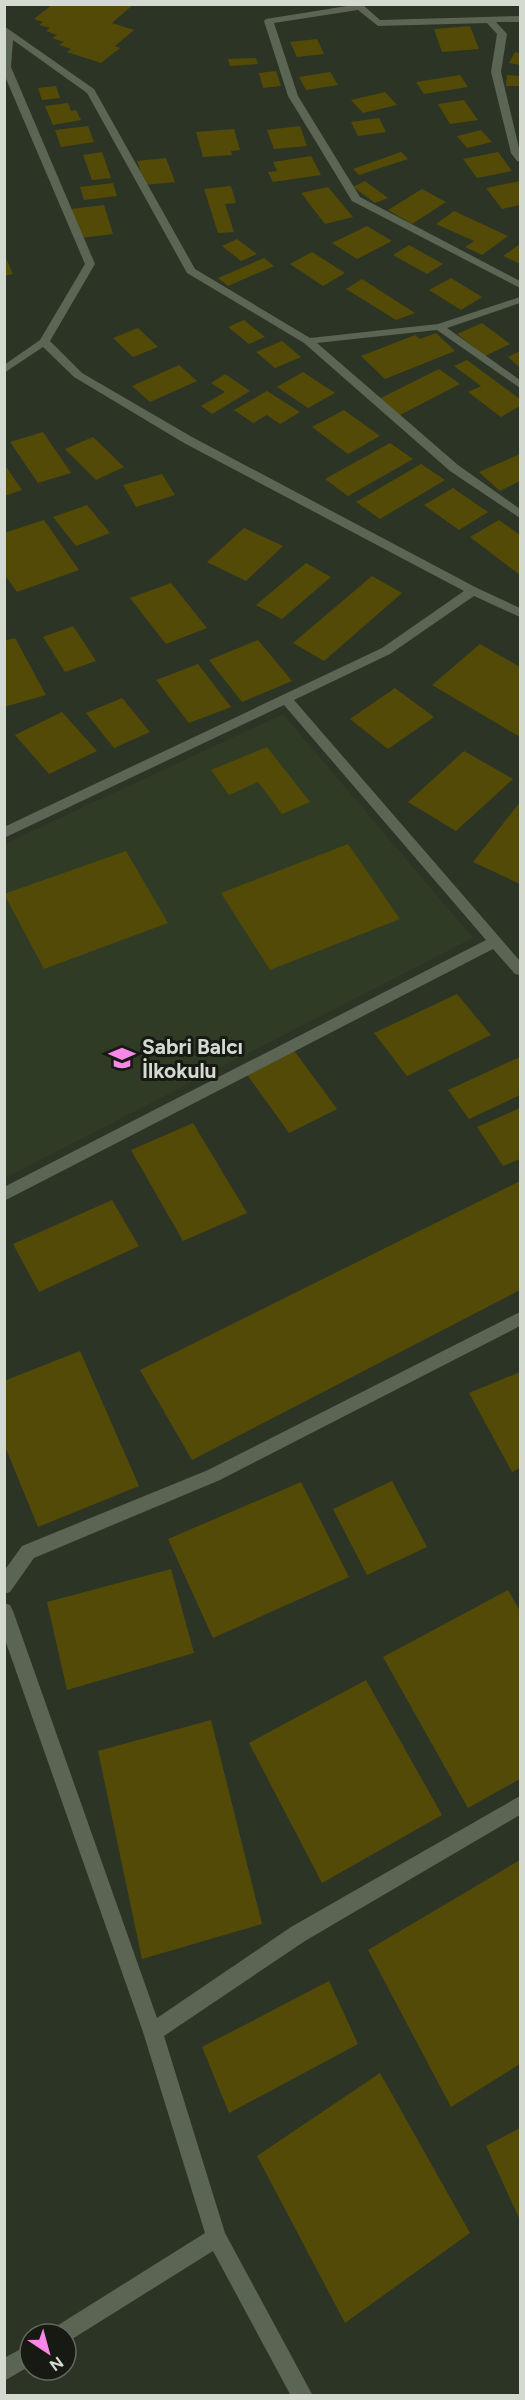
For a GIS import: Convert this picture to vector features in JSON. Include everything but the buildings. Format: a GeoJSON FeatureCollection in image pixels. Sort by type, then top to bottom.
{"type":"FeatureCollection","features":[{"type":"Feature","properties":{"kind":"street"},"geometry":{"type":"LineString","coordinates":[[520,19],[378,23],[360,7],[269,21],[293,96],[356,199],[520,285]]}},
{"type":"Feature","properties":{"kind":"street"},"geometry":{"type":"LineString","coordinates":[[489,20],[502,34],[496,72],[520,159]]}},
{"type":"Feature","properties":{"kind":"street"},"geometry":{"type":"LineString","coordinates":[[7,31],[91,91],[191,271],[308,341],[454,468],[520,514]]}},
{"type":"Feature","properties":{"kind":"street"},"geometry":{"type":"LineString","coordinates":[[4,370],[44,342],[90,264],[6,67],[7,31]]}},
{"type":"Feature","properties":{"kind":"street"},"geometry":{"type":"LineString","coordinates":[[308,341],[439,327],[520,300]]}},
{"type":"Feature","properties":{"kind":"street"},"geometry":{"type":"LineString","coordinates":[[439,327],[520,385]]}},
{"type":"Feature","properties":{"kind":"street"},"geometry":{"type":"LineString","coordinates":[[44,342],[78,375],[188,440],[473,591],[520,613]]}},
{"type":"Feature","properties":{"kind":"street"},"geometry":{"type":"LineString","coordinates":[[4,833],[386,651],[473,591]]}},
{"type":"Feature","properties":{"kind":"street"},"geometry":{"type":"LineString","coordinates":[[286,699],[520,970]]}},
{"type":"Feature","properties":{"kind":"street"},"geometry":{"type":"LineString","coordinates":[[4,1195],[496,941]]}},
{"type":"Feature","properties":{"kind":"street"},"geometry":{"type":"LineString","coordinates":[[4,1586],[28,1552],[214,1475],[520,1319]]}},
{"type":"Feature","properties":{"kind":"street"},"geometry":{"type":"LineString","coordinates":[[4,1611],[153,2032],[216,2237],[303,2396]]}},
{"type":"Feature","properties":{"kind":"street"},"geometry":{"type":"LineString","coordinates":[[153,2032],[298,1934],[520,1805]]}},
{"type":"Feature","properties":{"kind":"street"},"geometry":{"type":"LineString","coordinates":[[78,2324],[216,2237]]}},
{"type":"Feature","properties":{"kind":"street"},"geometry":{"type":"LineString","coordinates":[[4,2371],[18,2362]]}},
{"type":"Feature","properties":{"kind":"shaded area","name":"Sabri Balcı İlkokulu"},"geometry":{"type":"Polygon","coordinates":[[[283,714],[473,938],[5,1178],[4,844],[283,714]]]}},
{"type":"Feature","properties":{"kind":"place","name":"Sabri Balcı İlkokulu"},"geometry":{"type":"Point","coordinates":[122,1058]}}]}
